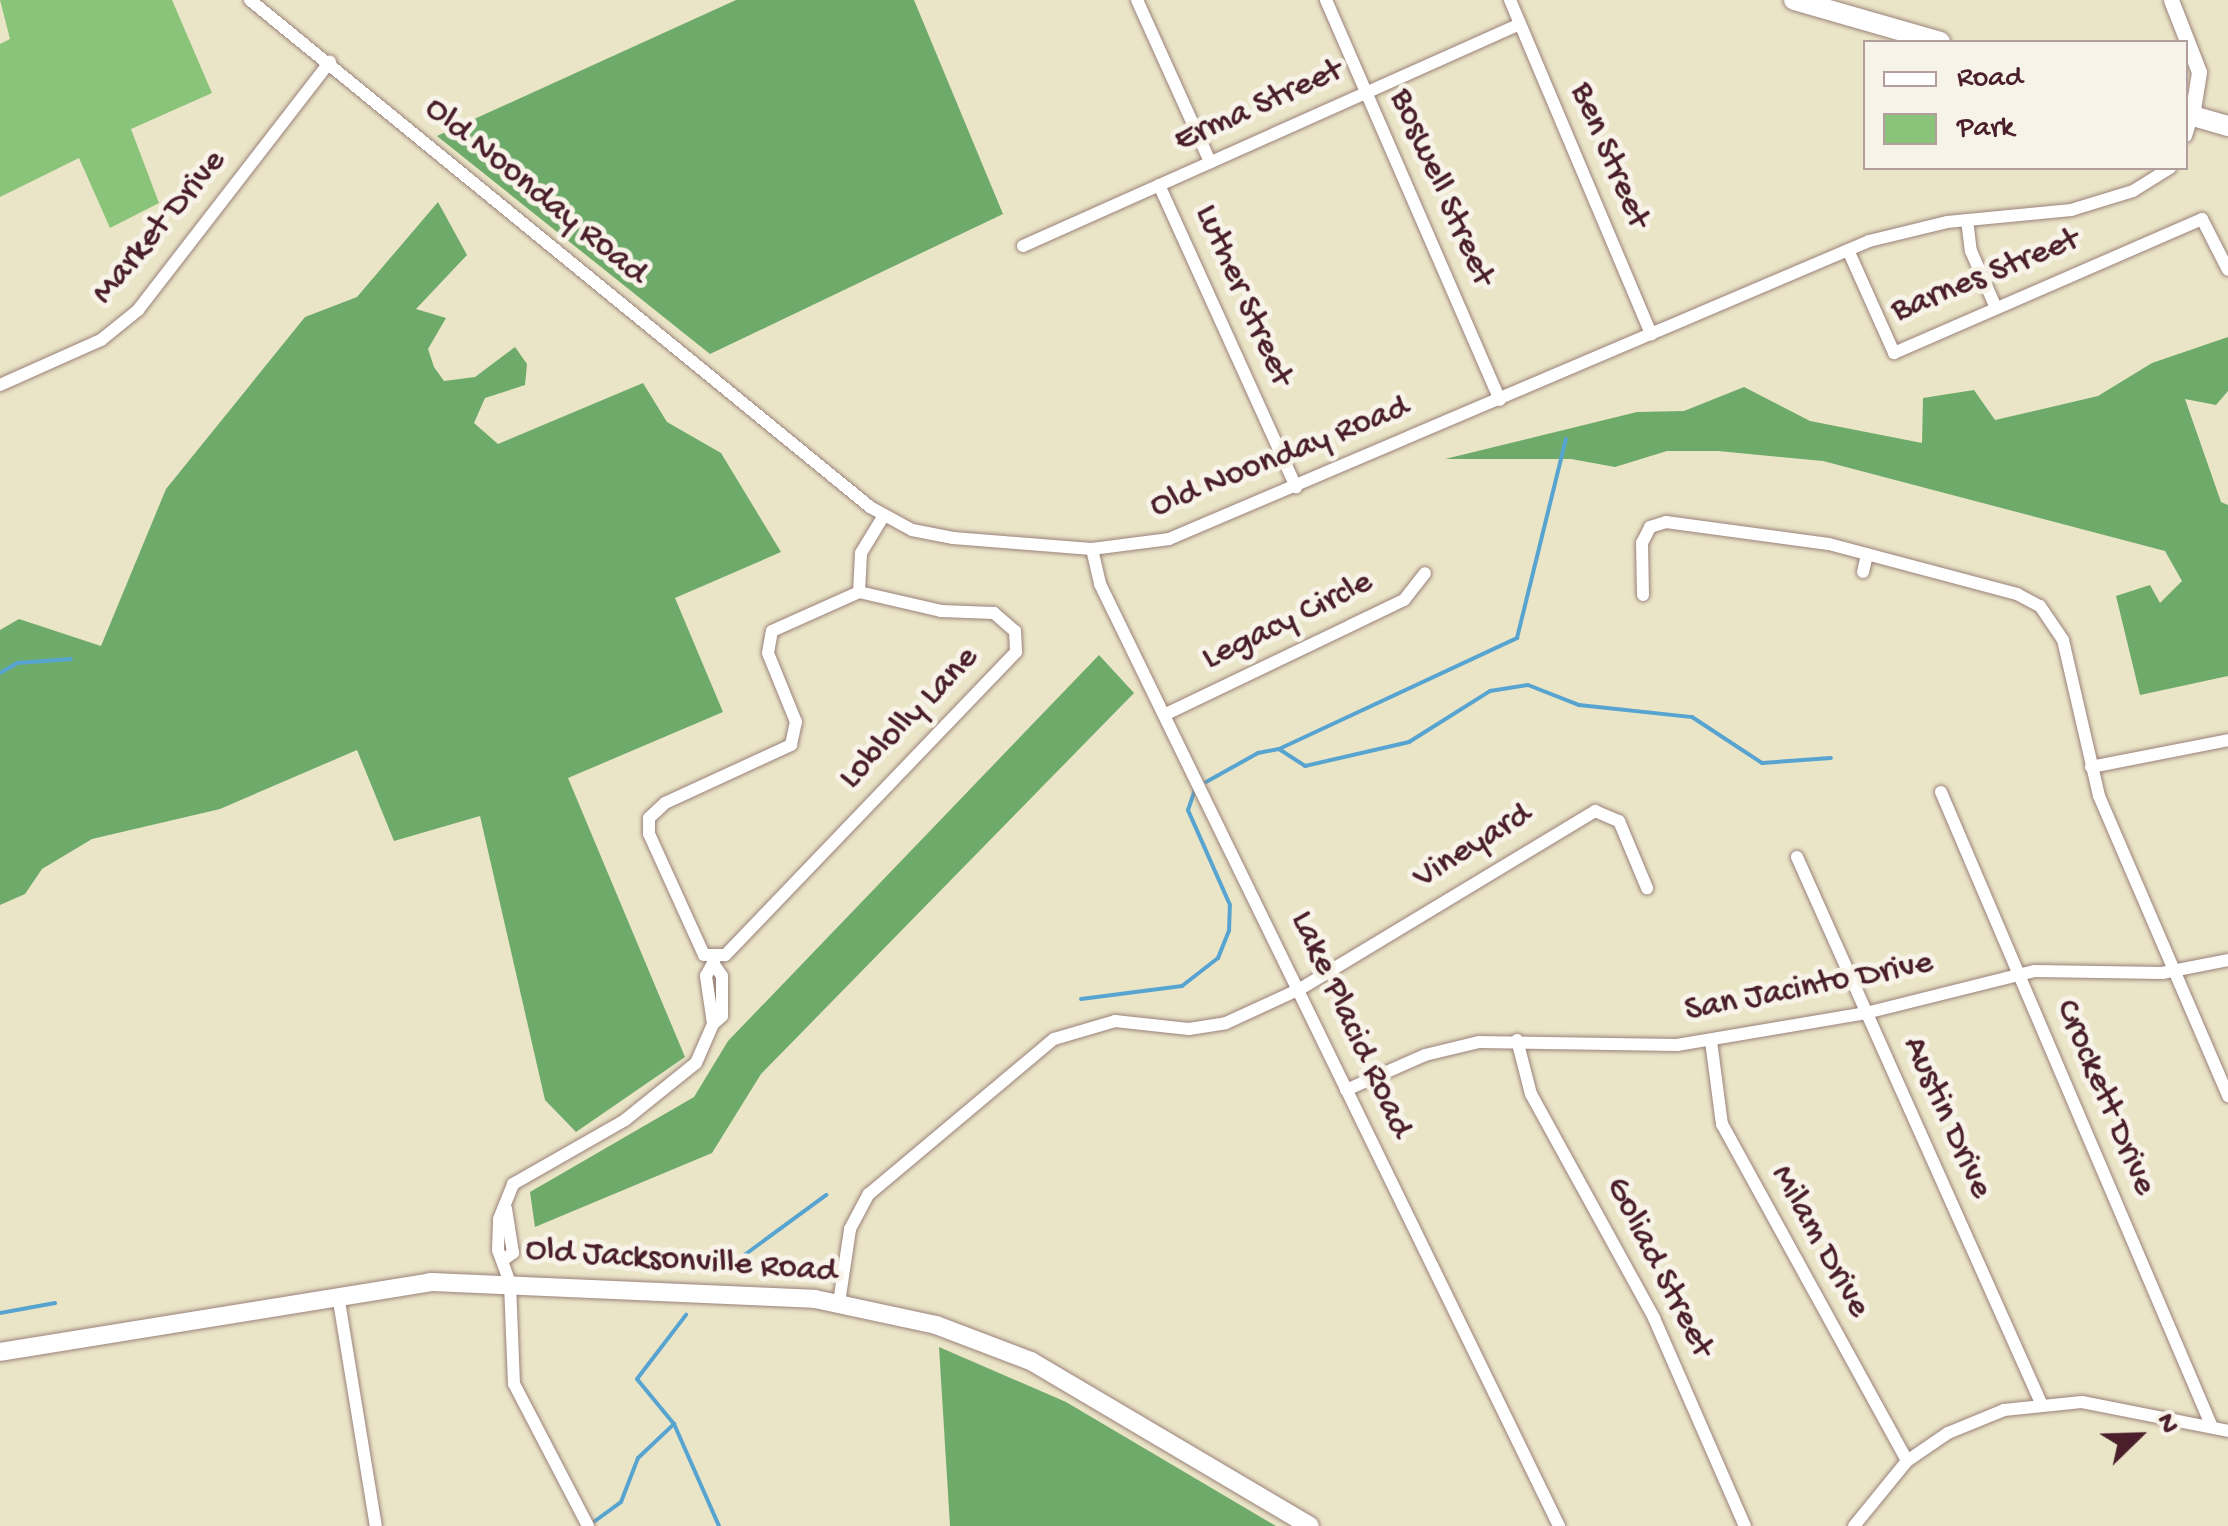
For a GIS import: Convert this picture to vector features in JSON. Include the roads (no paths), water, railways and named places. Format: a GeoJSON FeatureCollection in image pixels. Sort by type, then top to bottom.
{"type":"FeatureCollection","features":[{"type":"Feature","properties":{"kind":"main road"},"geometry":{"type":"LineString","coordinates":[[1794,0],[1933,40]]}},
{"type":"Feature","properties":{"kind":"main road"},"geometry":{"type":"LineString","coordinates":[[2188,122],[2228,126]]}},
{"type":"Feature","properties":{"kind":"main road","name":"Old Jacksonville Road"},"geometry":{"type":"LineString","coordinates":[[0,1352],[430,1282],[510,1283],[839,1303],[936,1325],[1031,1361],[1310,1526]]}},
{"type":"Feature","properties":{"kind":"street","name":"Old Noonday Road"},"geometry":{"type":"LineString","coordinates":[[250,0],[884,516],[938,536],[1092,549],[1170,539],[1900,230],[2089,206],[2144,186],[2167,170]]}},
{"type":"Feature","properties":{"kind":"street","name":"Luther Street"},"geometry":{"type":"LineString","coordinates":[[1137,0],[1210,162]]}},
{"type":"Feature","properties":{"kind":"street","name":"Boswell Street"},"geometry":{"type":"LineString","coordinates":[[1326,0],[1500,400]]}},
{"type":"Feature","properties":{"kind":"street","name":"Ben Street"},"geometry":{"type":"LineString","coordinates":[[1510,0],[1650,334]]}},
{"type":"Feature","properties":{"kind":"street"},"geometry":{"type":"LineString","coordinates":[[2171,0],[2187,40]]}},
{"type":"Feature","properties":{"kind":"street","name":"Erma Street"},"geometry":{"type":"LineString","coordinates":[[1023,246],[1520,24]]}},
{"type":"Feature","properties":{"kind":"street"},"geometry":{"type":"LineString","coordinates":[[2188,42],[2200,72],[2188,122]]}},
{"type":"Feature","properties":{"kind":"street","name":"Market Drive"},"geometry":{"type":"LineString","coordinates":[[0,384],[88,346],[129,320],[330,62]]}},
{"type":"Feature","properties":{"kind":"street","name":"Luther Street"},"geometry":{"type":"LineString","coordinates":[[1159,185],[1296,487]]}},
{"type":"Feature","properties":{"kind":"street","name":"Barnes Street"},"geometry":{"type":"LineString","coordinates":[[1848,250],[1894,353],[2202,219],[2228,270]]}},
{"type":"Feature","properties":{"kind":"street"},"geometry":{"type":"LineString","coordinates":[[1967,220],[1972,251],[1996,308]]}},
{"type":"Feature","properties":{"kind":"street"},"geometry":{"type":"LineString","coordinates":[[859,592],[861,552],[884,516]]}},
{"type":"Feature","properties":{"kind":"street"},"geometry":{"type":"LineString","coordinates":[[1643,595],[1640,553],[1645,533],[1657,523],[1803,540],[1867,554],[2017,594],[2046,611],[2063,640],[2092,767],[2228,1096]]}},
{"type":"Feature","properties":{"kind":"street","name":"Lake Placid Road"},"geometry":{"type":"LineString","coordinates":[[1092,549],[1100,584],[1558,1526]]}},
{"type":"Feature","properties":{"kind":"street"},"geometry":{"type":"LineString","coordinates":[[1863,572],[1867,554]]}},
{"type":"Feature","properties":{"kind":"street","name":"Legacy Circle"},"geometry":{"type":"LineString","coordinates":[[1166,714],[1404,600],[1425,573]]}},
{"type":"Feature","properties":{"kind":"street","name":"Loblolly Lane"},"geometry":{"type":"LineString","coordinates":[[859,592],[941,611],[994,613],[1015,631],[1016,652],[715,962],[696,946],[648,834],[649,818],[665,802],[791,745],[796,722],[768,652],[772,631],[859,592]]}},
{"type":"Feature","properties":{"kind":"street"},"geometry":{"type":"LineString","coordinates":[[2092,767],[2228,740]]}},
{"type":"Feature","properties":{"kind":"street","name":"Crockett Drive"},"geometry":{"type":"LineString","coordinates":[[1940,792],[2212,1428]]}},
{"type":"Feature","properties":{"kind":"street","name":"Vineyard"},"geometry":{"type":"LineString","coordinates":[[1300,989],[1594,811],[1618,821],[1647,888]]}},
{"type":"Feature","properties":{"kind":"street","name":"Austin Drive"},"geometry":{"type":"LineString","coordinates":[[1797,857],[2041,1404]]}},
{"type":"Feature","properties":{"kind":"street","name":"San Jacinto Drive"},"geometry":{"type":"LineString","coordinates":[[1346,1090],[1425,1055],[1517,1040],[1711,1041],[1866,1013],[2018,974],[2078,968],[2174,972],[2228,960]]}},
{"type":"Feature","properties":{"kind":"street"},"geometry":{"type":"LineString","coordinates":[[588,1526],[514,1384],[510,1283],[506,1258],[498,1250],[498,1219],[518,1180],[625,1120],[696,1063],[713,1024],[706,976],[715,962]]}},
{"type":"Feature","properties":{"kind":"street"},"geometry":{"type":"LineString","coordinates":[[839,1303],[850,1229],[868,1194],[1044,1046],[1115,1021],[1216,1026],[1300,989]]}},
{"type":"Feature","properties":{"kind":"street","name":"Goliad Street"},"geometry":{"type":"LineString","coordinates":[[1517,1040],[1531,1094],[1669,1349],[1745,1526]]}},
{"type":"Feature","properties":{"kind":"street","name":"Milam Drive"},"geometry":{"type":"LineString","coordinates":[[1711,1041],[1722,1124],[1907,1461]]}},
{"type":"Feature","properties":{"kind":"street"},"geometry":{"type":"LineString","coordinates":[[338,1295],[376,1526]]}},
{"type":"Feature","properties":{"kind":"street"},"geometry":{"type":"LineString","coordinates":[[1854,1526],[1907,1461],[1971,1421],[2041,1404],[2095,1404],[2228,1431]]}},
{"type":"Feature","properties":{"kind":"waterway"},"geometry":{"type":"LineString","coordinates":[[1206,782],[1258,753],[1279,749],[1517,638],[1566,439]]}},
{"type":"Feature","properties":{"kind":"waterway"},"geometry":{"type":"LineString","coordinates":[[0,673],[17,663],[71,659]]}},
{"type":"Feature","properties":{"kind":"waterway"},"geometry":{"type":"LineString","coordinates":[[1279,749],[1305,766],[1409,742],[1490,691],[1528,685],[1579,705],[1692,717],[1762,763],[1831,758]]}},
{"type":"Feature","properties":{"kind":"waterway"},"geometry":{"type":"LineString","coordinates":[[1081,999],[1182,986],[1218,958],[1229,931],[1230,905],[1188,810],[1195,790]]}},
{"type":"Feature","properties":{"kind":"waterway"},"geometry":{"type":"LineString","coordinates":[[724,1270],[826,1195]]}},
{"type":"Feature","properties":{"kind":"waterway"},"geometry":{"type":"LineString","coordinates":[[0,1313],[55,1303]]}},
{"type":"Feature","properties":{"kind":"waterway"},"geometry":{"type":"LineString","coordinates":[[595,1521],[621,1502],[638,1458],[674,1424],[637,1379],[686,1315]]}},
{"type":"Feature","properties":{"kind":"waterway"},"geometry":{"type":"LineString","coordinates":[[674,1424],[719,1526]]}}]}
